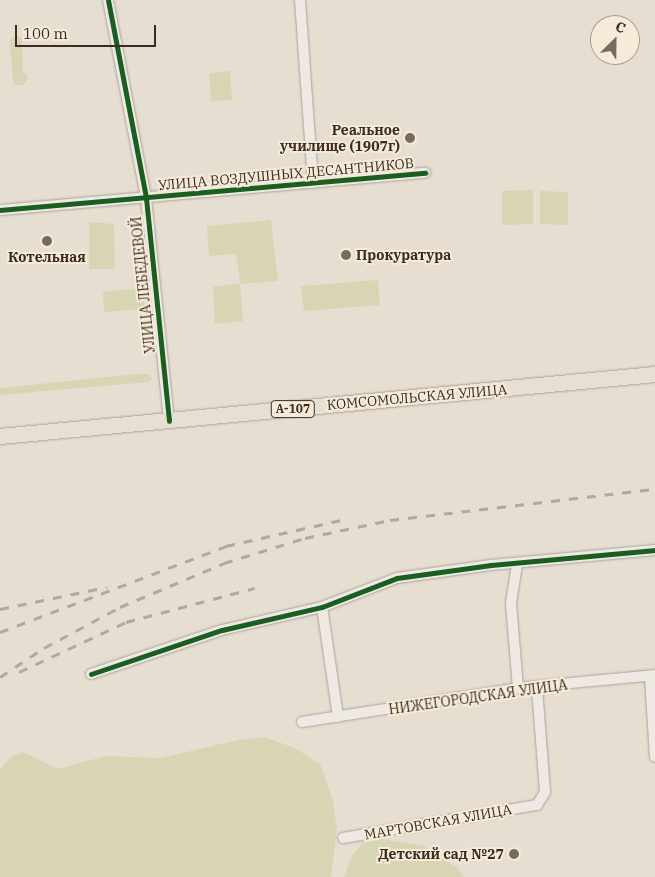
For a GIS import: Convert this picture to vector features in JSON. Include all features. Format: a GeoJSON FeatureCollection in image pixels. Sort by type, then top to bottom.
{"type":"FeatureCollection","features":[{"type":"Feature","properties":{"kind":"main road","name":"КОМСОМОЛЬСКАЯ УЛИЦА"},"geometry":{"type":"LineString","coordinates":[[0,436],[655,374]]}},
{"type":"Feature","properties":{"kind":"street","name":"УЛИЦА ЛЕБЕДЕВОЙ"},"geometry":{"type":"LineString","coordinates":[[108,0],[146,198],[169,420]]}},
{"type":"Feature","properties":{"kind":"street"},"geometry":{"type":"LineString","coordinates":[[300,0],[313,183]]}},
{"type":"Feature","properties":{"kind":"street","name":"УЛИЦА ВОЗДУШНЫХ ДЕСАНТНИКОВ"},"geometry":{"type":"LineString","coordinates":[[0,210],[425,174]]}},
{"type":"Feature","properties":{"kind":"street"},"geometry":{"type":"LineString","coordinates":[[90,674],[222,630],[322,607],[397,578],[490,565],[517,565],[655,550]]}},
{"type":"Feature","properties":{"kind":"street"},"geometry":{"type":"LineString","coordinates":[[517,565],[511,603],[518,688]]}},
{"type":"Feature","properties":{"kind":"street"},"geometry":{"type":"LineString","coordinates":[[322,607],[338,718]]}},
{"type":"Feature","properties":{"kind":"street"},"geometry":{"type":"LineString","coordinates":[[652,675],[655,757]]}},
{"type":"Feature","properties":{"kind":"street","name":"НИЖЕГОРОДСКАЯ УЛИЦА"},"geometry":{"type":"LineString","coordinates":[[302,722],[338,718],[518,688],[652,675]]}},
{"type":"Feature","properties":{"kind":"street","name":"МАРТОВСКАЯ УЛИЦА"},"geometry":{"type":"LineString","coordinates":[[343,838],[533,806],[541,801],[545,792],[536,686]]}},
{"type":"Feature","properties":{"kind":"shaded area"},"geometry":{"type":"Polygon","coordinates":[[[17,35],[22,38],[23,71],[29,78],[23,85],[14,85],[12,72],[10,40],[17,35]]]}},
{"type":"Feature","properties":{"kind":"shaded area"},"geometry":{"type":"Polygon","coordinates":[[[230,71],[232,100],[211,101],[209,73],[230,71]]]}},
{"type":"Feature","properties":{"kind":"shaded area"},"geometry":{"type":"Polygon","coordinates":[[[533,190],[533,224],[502,225],[502,191],[533,190]]]}},
{"type":"Feature","properties":{"kind":"shaded area"},"geometry":{"type":"Polygon","coordinates":[[[540,191],[568,192],[568,225],[540,224],[540,191]]]}},
{"type":"Feature","properties":{"kind":"shaded area"},"geometry":{"type":"Polygon","coordinates":[[[271,220],[278,281],[240,284],[243,321],[215,324],[213,287],[240,283],[236,254],[209,256],[207,226],[271,220]]]}},
{"type":"Feature","properties":{"kind":"shaded area"},"geometry":{"type":"Polygon","coordinates":[[[89,222],[114,224],[115,268],[89,269],[89,222]]]}},
{"type":"Feature","properties":{"kind":"shaded area"},"geometry":{"type":"Polygon","coordinates":[[[378,280],[380,305],[304,311],[301,286],[378,280]]]}},
{"type":"Feature","properties":{"kind":"shaded area"},"geometry":{"type":"Polygon","coordinates":[[[143,288],[145,309],[104,312],[103,292],[143,288]]]}},
{"type":"Feature","properties":{"kind":"shaded area"},"geometry":{"type":"Polygon","coordinates":[[[149,374],[152,378],[149,382],[0,395],[0,388],[149,374]]]}},
{"type":"Feature","properties":{"kind":"shaded area"},"geometry":{"type":"Polygon","coordinates":[[[264,737],[295,748],[320,764],[332,797],[337,828],[331,877],[0,877],[0,769],[11,757],[23,752],[58,769],[106,756],[161,758],[238,740],[264,737]]]}},
{"type":"Feature","properties":{"kind":"shaded area"},"geometry":{"type":"Polygon","coordinates":[[[382,839],[424,846],[458,869],[464,877],[344,877],[353,854],[363,843],[382,839]]]}},
{"type":"Feature","properties":{"kind":"railway"},"geometry":{"type":"LineString","coordinates":[[0,677],[44,648],[120,607],[224,563],[305,538],[390,520],[655,489]]}},
{"type":"Feature","properties":{"kind":"railway"},"geometry":{"type":"LineString","coordinates":[[0,632],[226,546],[341,520]]}},
{"type":"Feature","properties":{"kind":"railway"},"geometry":{"type":"LineString","coordinates":[[0,609],[107,587]]}},
{"type":"Feature","properties":{"kind":"railway"},"geometry":{"type":"LineString","coordinates":[[19,672],[126,622],[255,588]]}},
{"type":"Feature","properties":{"kind":"cycle path"},"geometry":{"type":"LineString","coordinates":[[108,0],[146,198],[169,421]]}},
{"type":"Feature","properties":{"kind":"cycle path"},"geometry":{"type":"LineString","coordinates":[[0,210],[425,173]]}},
{"type":"Feature","properties":{"kind":"cycle path"},"geometry":{"type":"LineString","coordinates":[[91,674],[222,630],[322,607],[397,578],[491,565],[655,550]]}},
{"type":"Feature","properties":{"kind":"place","name":"Реальное училище (1907г)"},"geometry":{"type":"Point","coordinates":[410,138]}},
{"type":"Feature","properties":{"kind":"place","name":"Котельная"},"geometry":{"type":"Point","coordinates":[47,241]}},
{"type":"Feature","properties":{"kind":"place","name":"Прокуратура"},"geometry":{"type":"Point","coordinates":[346,255]}},
{"type":"Feature","properties":{"kind":"place","name":"Детский сад №27"},"geometry":{"type":"Point","coordinates":[514,854]}}]}
